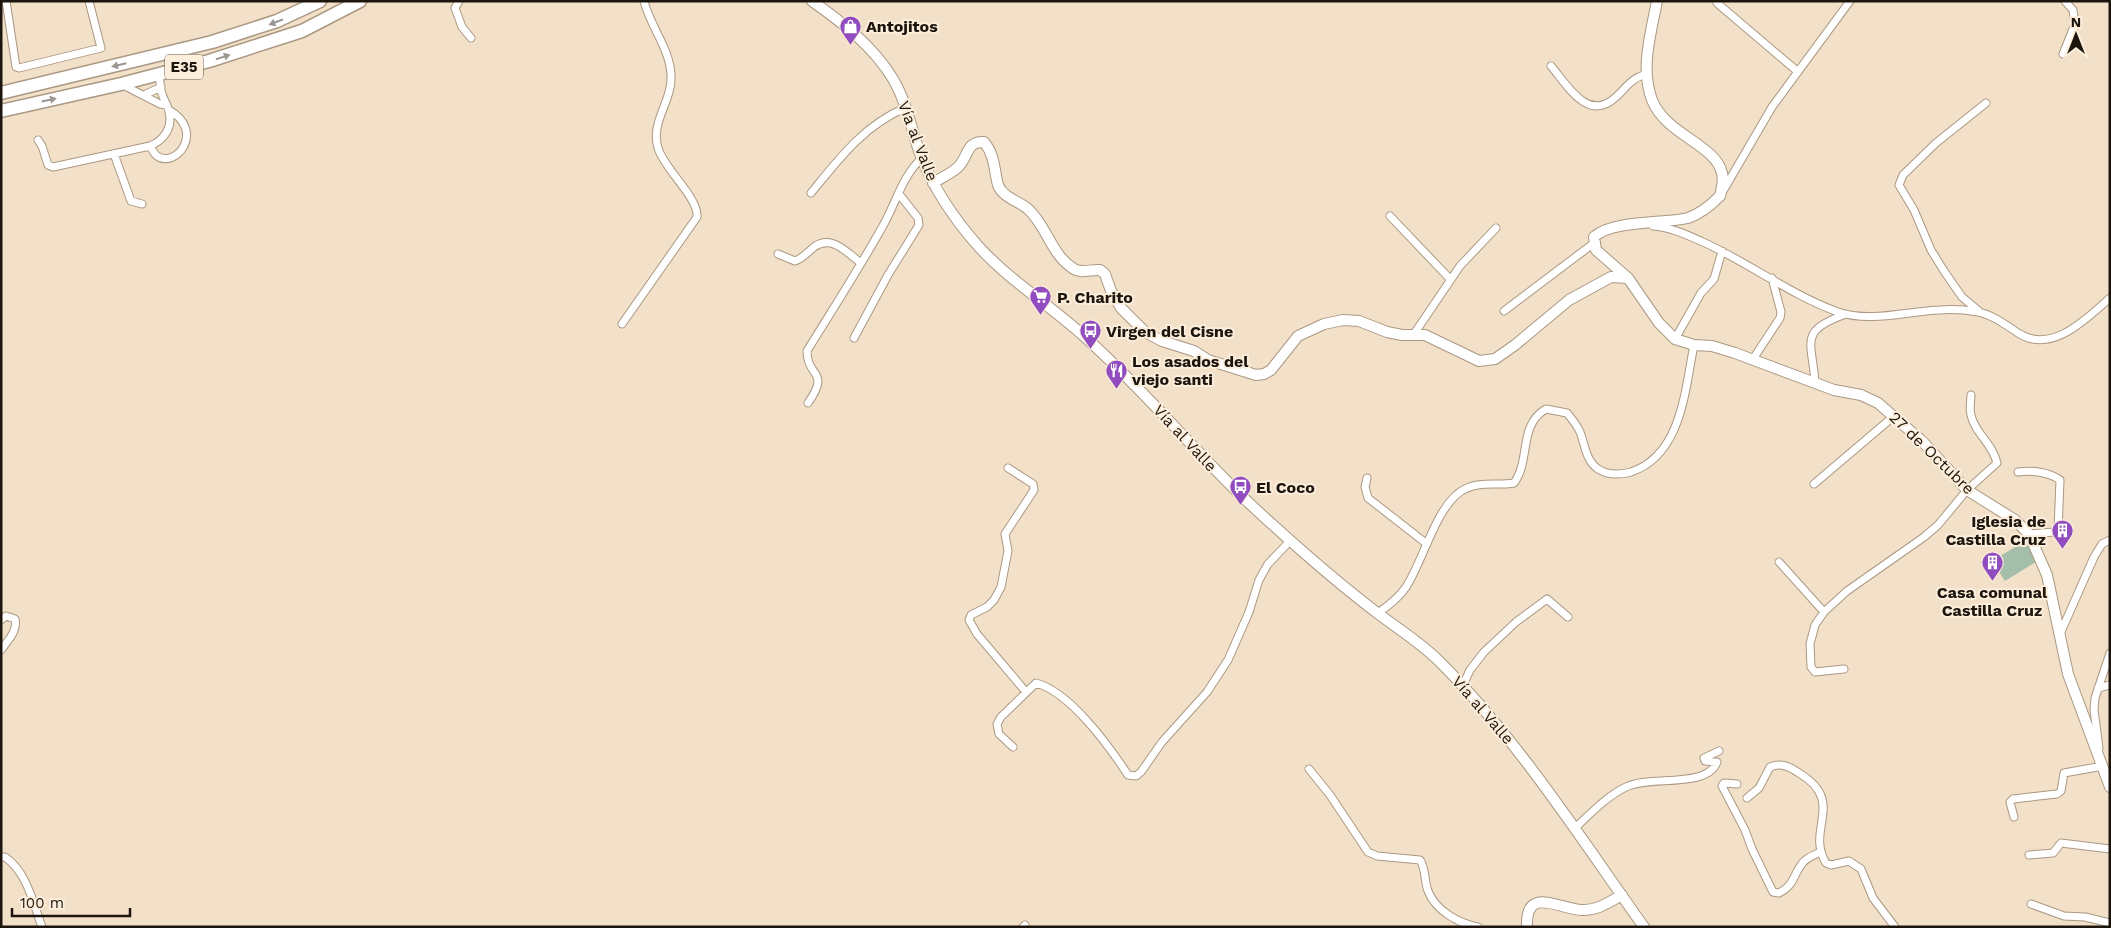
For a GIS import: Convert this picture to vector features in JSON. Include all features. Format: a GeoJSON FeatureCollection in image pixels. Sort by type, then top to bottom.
{"type":"FeatureCollection","features":[{"type":"Feature","properties":{"kind":"highway","name":"E35"},"geometry":{"type":"LineString","coordinates":[[1,93],[220,40],[277,21],[320,1]]}},
{"type":"Feature","properties":{"kind":"highway","name":"E35"},"geometry":{"type":"LineString","coordinates":[[1,111],[209,62],[302,31],[360,1]]}},
{"type":"Feature","properties":{"kind":"street"},"geometry":{"type":"LineString","coordinates":[[6,1],[16,67],[19,68],[101,48],[89,1]]}},
{"type":"Feature","properties":{"kind":"street"},"geometry":{"type":"LineString","coordinates":[[459,1],[454,8],[457,18],[471,38]]}},
{"type":"Feature","properties":{"kind":"street"},"geometry":{"type":"LineString","coordinates":[[622,324],[697,217],[698,212],[658,150],[655,135],[656,124],[668,99],[671,72],[665,50],[644,1]]}},
{"type":"Feature","properties":{"kind":"street","name":"Vía al Valle"},"geometry":{"type":"LineString","coordinates":[[812,1],[863,41],[894,81],[933,183],[951,212],[982,250],[1104,355],[1217,472],[1291,540],[1378,613],[1420,644],[1463,685],[1523,757],[1644,927]]}},
{"type":"Feature","properties":{"kind":"street"},"geometry":{"type":"LineString","coordinates":[[1657,1],[1650,37],[1646,74],[1652,98],[1657,110],[1672,127],[1712,155],[1720,165],[1723,175],[1720,196]]}},
{"type":"Feature","properties":{"kind":"street"},"geometry":{"type":"LineString","coordinates":[[1504,311],[1594,244],[1594,237],[1606,230],[1690,217],[1704,210],[1720,196],[1772,107],[1850,1]]}},
{"type":"Feature","properties":{"kind":"street"},"geometry":{"type":"LineString","coordinates":[[2063,54],[2075,24],[2073,10],[2064,1]]}},
{"type":"Feature","properties":{"kind":"street"},"geometry":{"type":"LineString","coordinates":[[1717,2],[1797,71]]}},
{"type":"Feature","properties":{"kind":"street"},"geometry":{"type":"LineString","coordinates":[[1551,66],[1576,96],[1586,105],[1592,106],[1600,106],[1607,103],[1616,97],[1631,80],[1646,74]]}},
{"type":"Feature","properties":{"kind":"street"},"geometry":{"type":"LineString","coordinates":[[38,140],[48,165],[53,167],[150,146],[160,142],[164,137],[170,118],[159,74]]}},
{"type":"Feature","properties":{"kind":"street"},"geometry":{"type":"LineString","coordinates":[[121,84],[168,107],[177,114],[184,124],[186,132],[185,146],[176,154],[163,158],[157,156],[150,146]]}},
{"type":"Feature","properties":{"kind":"street"},"geometry":{"type":"LineString","coordinates":[[144,95],[161,88]]}},
{"type":"Feature","properties":{"kind":"street"},"geometry":{"type":"LineString","coordinates":[[1986,103],[1943,137],[1903,175],[1898,185],[1914,210],[1931,250],[1944,271],[1962,296],[1980,312],[2025,336],[2039,340],[2062,334],[2077,326],[2110,298]]}},
{"type":"Feature","properties":{"kind":"street"},"geometry":{"type":"LineString","coordinates":[[811,194],[841,156],[870,128],[905,108]]}},
{"type":"Feature","properties":{"kind":"street"},"geometry":{"type":"LineString","coordinates":[[933,183],[956,169],[971,145],[977,142],[984,142],[991,150],[998,186],[1006,196],[1028,209],[1052,246],[1066,263],[1075,270],[1082,272],[1100,270],[1105,274],[1120,308],[1145,332],[1162,341],[1194,351],[1220,365],[1256,375],[1264,374],[1279,361],[1298,336],[1324,324],[1343,320],[1359,321],[1387,332],[1402,335],[1425,335],[1479,361],[1495,359],[1515,345],[1568,300],[1611,277],[1628,278]]}},
{"type":"Feature","properties":{"kind":"street"},"geometry":{"type":"LineString","coordinates":[[114,154],[131,201],[142,204]]}},
{"type":"Feature","properties":{"kind":"street"},"geometry":{"type":"LineString","coordinates":[[808,402],[819,383],[818,374],[808,360],[807,351],[861,264],[914,165],[922,158]]}},
{"type":"Feature","properties":{"kind":"street"},"geometry":{"type":"LineString","coordinates":[[854,338],[888,275],[919,225],[918,218],[899,194]]}},
{"type":"Feature","properties":{"kind":"street"},"geometry":{"type":"LineString","coordinates":[[1390,216],[1450,279]]}},
{"type":"Feature","properties":{"kind":"street"},"geometry":{"type":"LineString","coordinates":[[1637,224],[1660,226],[1690,236],[1827,307],[1846,314],[1886,316],[1940,310],[1980,312]]}},
{"type":"Feature","properties":{"kind":"street"},"geometry":{"type":"LineString","coordinates":[[1414,334],[1460,266],[1496,228]]}},
{"type":"Feature","properties":{"kind":"street"},"geometry":{"type":"LineString","coordinates":[[778,254],[795,261],[824,241],[831,242],[861,264]]}},
{"type":"Feature","properties":{"kind":"street","name":"27 de Octubre"},"geometry":{"type":"LineString","coordinates":[[1594,244],[1599,254],[1628,278],[1659,323],[1675,339],[1694,345],[1712,346],[1753,359],[1834,390],[1861,395],[1878,403],[1922,440],[1967,490],[2015,520],[2029,534],[2047,574],[2073,690],[2110,787]]}},
{"type":"Feature","properties":{"kind":"street"},"geometry":{"type":"LineString","coordinates":[[1675,339],[1701,293],[1714,279],[1722,251]]}},
{"type":"Feature","properties":{"kind":"street"},"geometry":{"type":"LineString","coordinates":[[1753,359],[1780,318],[1781,312],[1772,278]]}},
{"type":"Feature","properties":{"kind":"street"},"geometry":{"type":"LineString","coordinates":[[1815,382],[1810,352],[1812,334],[1825,322],[1846,314]]}},
{"type":"Feature","properties":{"kind":"street"},"geometry":{"type":"LineString","coordinates":[[1378,613],[1389,606],[1406,587],[1443,512],[1453,498],[1463,489],[1481,485],[1514,483],[1522,468],[1529,427],[1540,413],[1546,409],[1567,413],[1574,420],[1580,431],[1588,457],[1597,468],[1609,474],[1623,474],[1650,462],[1664,450],[1672,434],[1682,404],[1694,345]]}},
{"type":"Feature","properties":{"kind":"street"},"geometry":{"type":"LineString","coordinates":[[1844,669],[1816,672],[1811,667],[1810,644],[1815,625],[1824,612],[1847,591],[1938,525],[1967,490],[1997,463],[1993,451],[1973,423],[1971,395]]}},
{"type":"Feature","properties":{"kind":"street"},"geometry":{"type":"LineString","coordinates":[[1814,484],[1894,416]]}},
{"type":"Feature","properties":{"kind":"street"},"geometry":{"type":"LineString","coordinates":[[1008,468],[1033,484],[1034,490],[1005,534],[1008,551],[1001,587],[994,600],[987,607],[970,615],[969,620],[977,634],[1026,692]]}},
{"type":"Feature","properties":{"kind":"street"},"geometry":{"type":"LineString","coordinates":[[2018,472],[2029,470],[2056,477],[2060,480],[2058,530],[2029,534]]}},
{"type":"Feature","properties":{"kind":"street"},"geometry":{"type":"LineString","coordinates":[[1367,478],[1365,487],[1368,498],[1427,544]]}},
{"type":"Feature","properties":{"kind":"street"},"geometry":{"type":"LineString","coordinates":[[1013,746],[998,734],[997,724],[1001,717],[1036,682],[1060,696],[1079,713],[1128,775],[1136,776],[1141,772],[1162,742],[1207,692],[1218,676],[1228,660],[1240,633],[1259,580],[1268,564],[1291,540]]}},
{"type":"Feature","properties":{"kind":"street"},"geometry":{"type":"LineString","coordinates":[[2060,635],[2094,557],[2102,544],[2110,540]]}},
{"type":"Feature","properties":{"kind":"street"},"geometry":{"type":"LineString","coordinates":[[1779,562],[1824,612]]}},
{"type":"Feature","properties":{"kind":"street"},"geometry":{"type":"LineString","coordinates":[[1463,685],[1470,670],[1484,652],[1516,622],[1547,599],[1568,617]]}},
{"type":"Feature","properties":{"kind":"street"},"geometry":{"type":"LineString","coordinates":[[1,620],[6,616],[10,616],[15,619],[16,624],[16,628],[1,650]]}},
{"type":"Feature","properties":{"kind":"street"},"geometry":{"type":"LineString","coordinates":[[2014,817],[2010,802],[2013,799],[2057,794],[2061,791],[2064,773],[2101,762],[2094,710],[2098,688],[2110,653]]}},
{"type":"Feature","properties":{"kind":"street"},"geometry":{"type":"LineString","coordinates":[[2098,688],[2110,685]]}},
{"type":"Feature","properties":{"kind":"street"},"geometry":{"type":"LineString","coordinates":[[1574,828],[1595,809],[1625,788],[1648,781],[1694,779],[1705,776],[1717,762],[1706,761],[1704,758],[1720,752]]}},
{"type":"Feature","properties":{"kind":"street"},"geometry":{"type":"LineString","coordinates":[[1747,798],[1759,788],[1770,767],[1776,764],[1786,765],[1810,780],[1823,800],[1825,809],[1820,826],[1821,852],[1826,863],[1831,865],[1849,861],[1861,868],[1874,898],[1894,927]]}},
{"type":"Feature","properties":{"kind":"street"},"geometry":{"type":"LineString","coordinates":[[1309,769],[1330,795],[1368,852],[1376,856],[1420,860],[1423,864],[1428,890],[1434,899],[1449,916],[1478,927]]}},
{"type":"Feature","properties":{"kind":"street"},"geometry":{"type":"LineString","coordinates":[[1737,784],[1724,783],[1722,786],[1745,830],[1773,892],[1779,893],[1785,890],[1792,884],[1801,864],[1811,856],[1821,852]]}},
{"type":"Feature","properties":{"kind":"street"},"geometry":{"type":"LineString","coordinates":[[2029,855],[2053,853],[2061,844],[2110,849]]}},
{"type":"Feature","properties":{"kind":"street"},"geometry":{"type":"LineString","coordinates":[[1,857],[6,857],[14,863],[24,879],[42,927]]}},
{"type":"Feature","properties":{"kind":"street"},"geometry":{"type":"LineString","coordinates":[[1527,927],[1526,916],[1529,908],[1537,902],[1550,902],[1583,910],[1601,908],[1622,895]]}},
{"type":"Feature","properties":{"kind":"street"},"geometry":{"type":"LineString","coordinates":[[2030,904],[2064,916],[2085,917],[2110,923]]}},
{"type":"Feature","properties":{"kind":"green space"},"geometry":{"type":"Polygon","coordinates":[[[2025,541],[2037,561],[2005,581],[1992,561],[2025,541]]]}},
{"type":"Feature","properties":{"kind":"place","name":"Antojitos"},"geometry":{"type":"Point","coordinates":[850,45]}},
{"type":"Feature","properties":{"kind":"place","name":"P. Charito"},"geometry":{"type":"Point","coordinates":[1041,316]}},
{"type":"Feature","properties":{"kind":"place","name":"Virgen del Cisne"},"geometry":{"type":"Point","coordinates":[1090,350]}},
{"type":"Feature","properties":{"kind":"place","name":"Los asados del viejo santi"},"geometry":{"type":"Point","coordinates":[1116,389]}},
{"type":"Feature","properties":{"kind":"place","name":"El Coco"},"geometry":{"type":"Point","coordinates":[1240,506]}},
{"type":"Feature","properties":{"kind":"place","name":"Iglesia de Castilla Cruz"},"geometry":{"type":"Point","coordinates":[2062,549]}},
{"type":"Feature","properties":{"kind":"place","name":"Casa comunal Castilla Cruz"},"geometry":{"type":"Point","coordinates":[1992,582]}}]}
